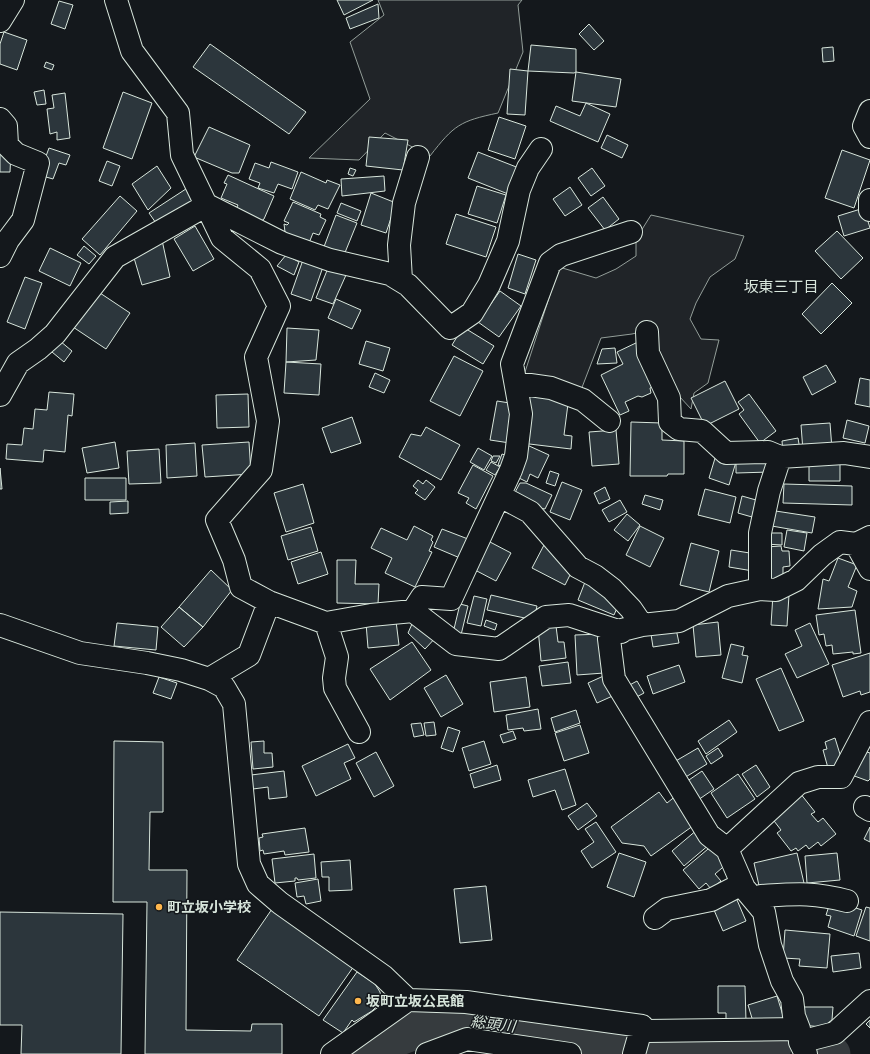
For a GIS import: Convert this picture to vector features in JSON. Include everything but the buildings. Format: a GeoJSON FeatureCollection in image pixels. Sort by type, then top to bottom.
{"type":"FeatureCollection","features":[{"type":"Feature","properties":{"kind":"street"},"geometry":{"type":"LineString","coordinates":[[0,21],[13,0]]}},
{"type":"Feature","properties":{"kind":"street"},"geometry":{"type":"LineString","coordinates":[[116,0],[132,51],[178,113],[182,156],[222,238],[260,269],[279,306],[256,357],[268,421],[261,470],[217,520],[234,560],[241,587],[269,602],[326,623],[371,615],[413,611],[456,644],[499,650],[546,617],[569,615],[621,632]]}},
{"type":"Feature","properties":{"kind":"street"},"geometry":{"type":"LineString","coordinates":[[870,111],[864,126],[870,137]]}},
{"type":"Feature","properties":{"kind":"street"},"geometry":{"type":"LineString","coordinates":[[0,119],[6,126],[8,145],[16,154],[38,163],[23,220],[8,240],[0,256]]}},
{"type":"Feature","properties":{"kind":"street"},"geometry":{"type":"LineString","coordinates":[[207,205],[282,243],[330,260],[390,274],[408,285],[450,328],[472,314],[488,286],[508,241],[519,190],[528,168],[542,148]]}},
{"type":"Feature","properties":{"kind":"street"},"geometry":{"type":"LineString","coordinates":[[401,280],[398,245],[404,203],[418,157]]}},
{"type":"Feature","properties":{"kind":"street"},"geometry":{"type":"LineString","coordinates":[[870,200],[870,210]]}},
{"type":"Feature","properties":{"kind":"street"},"geometry":{"type":"LineString","coordinates":[[0,395],[18,363],[38,349],[55,334],[115,257],[207,205]]}},
{"type":"Feature","properties":{"kind":"street"},"geometry":{"type":"LineString","coordinates":[[413,611],[422,597],[451,599],[500,496],[516,456],[520,414],[512,364],[550,263],[561,255],[631,232]]}},
{"type":"Feature","properties":{"kind":"street"},"geometry":{"type":"LineString","coordinates":[[647,332],[648,353],[669,398],[670,422],[679,429],[702,431],[726,453],[768,452],[780,457],[844,453],[870,457]]}},
{"type":"Feature","properties":{"kind":"street"},"geometry":{"type":"LineString","coordinates":[[516,383],[551,388],[582,400],[609,421]]}},
{"type":"Feature","properties":{"kind":"street"},"geometry":{"type":"LineString","coordinates":[[760,589],[760,533],[769,491],[780,457]]}},
{"type":"Feature","properties":{"kind":"street"},"geometry":{"type":"LineString","coordinates":[[500,496],[530,512],[578,567],[595,576],[612,589],[631,609],[642,625]]}},
{"type":"Feature","properties":{"kind":"street"},"geometry":{"type":"LineString","coordinates":[[802,1042],[794,1016],[792,998],[782,981],[770,945],[764,912],[748,892],[727,849],[709,835],[614,679],[608,639],[610,633],[621,632],[642,625],[679,621],[728,596],[760,589],[776,590],[796,580],[822,555],[840,542],[863,541],[870,569]]}},
{"type":"Feature","properties":{"kind":"street"},"geometry":{"type":"LineString","coordinates":[[209,679],[249,655],[269,602]]}},
{"type":"Feature","properties":{"kind":"street"},"geometry":{"type":"LineString","coordinates":[[326,623],[337,657],[334,678],[335,688],[359,732]]}},
{"type":"Feature","properties":{"kind":"street"},"geometry":{"type":"LineString","coordinates":[[0,625],[80,653],[147,663],[181,670],[209,679],[224,687],[234,704],[249,864],[258,884],[280,903],[383,976],[408,1000],[466,1002],[642,1026],[646,1031],[802,1042],[836,1033],[870,1002]]}},
{"type":"Feature","properties":{"kind":"street"},"geometry":{"type":"LineString","coordinates":[[727,849],[799,783],[818,777],[841,777],[870,722]]}},
{"type":"Feature","properties":{"kind":"street"},"geometry":{"type":"LineString","coordinates":[[654,918],[667,909],[748,892],[760,896],[804,893],[823,895],[847,901]]}},
{"type":"Feature","properties":{"kind":"street"},"geometry":{"type":"LineString","coordinates":[[332,1054],[359,1046],[408,1000]]}},
{"type":"Feature","properties":{"kind":"street"},"geometry":{"type":"LineString","coordinates":[[634,1054],[642,1026]]}},
{"type":"Feature","properties":{"kind":"street"},"geometry":{"type":"LineString","coordinates":[[427,1054],[467,1039],[570,1054]]}},
{"type":"Feature","properties":{"kind":"shaded area"},"geometry":{"type":"Polygon","coordinates":[[[378,0],[522,0],[518,5],[523,52],[498,113],[466,122],[459,126],[445,137],[430,156],[385,133],[359,160],[309,158],[370,99],[350,42],[384,15],[378,0]]]}},
{"type":"Feature","properties":{"kind":"shaded area"},"geometry":{"type":"Polygon","coordinates":[[[651,215],[744,236],[735,259],[710,277],[696,303],[690,319],[701,339],[719,340],[708,383],[694,393],[691,409],[679,396],[656,354],[653,329],[632,334],[601,338],[581,390],[524,375],[559,267],[596,278],[616,269],[636,256],[636,239],[651,215]]]}},
{"type":"Feature","properties":{"kind":"waterway","name":"総頭川"},"geometry":{"type":"LineString","coordinates":[[368,1054],[381,1044],[431,1025],[467,1020],[624,1043]]}},
{"type":"Feature","properties":{"kind":"waterway","name":"総頭川"},"geometry":{"type":"LineString","coordinates":[[649,1046],[773,1047]]}},
{"type":"Feature","properties":{"kind":"waterway","name":"総頭川"},"geometry":{"type":"LineString","coordinates":[[818,1047],[832,1054]]}},
{"type":"Feature","properties":{"kind":"place","name":"町立坂小学校"},"geometry":{"type":"Point","coordinates":[159,907]}},
{"type":"Feature","properties":{"kind":"place","name":"坂町立坂公民館"},"geometry":{"type":"Point","coordinates":[358,1001]}},
{"type":"Feature","properties":{"kind":"district","name":"坂東三丁目"},"geometry":{"type":"Point","coordinates":[781,287]}}]}
